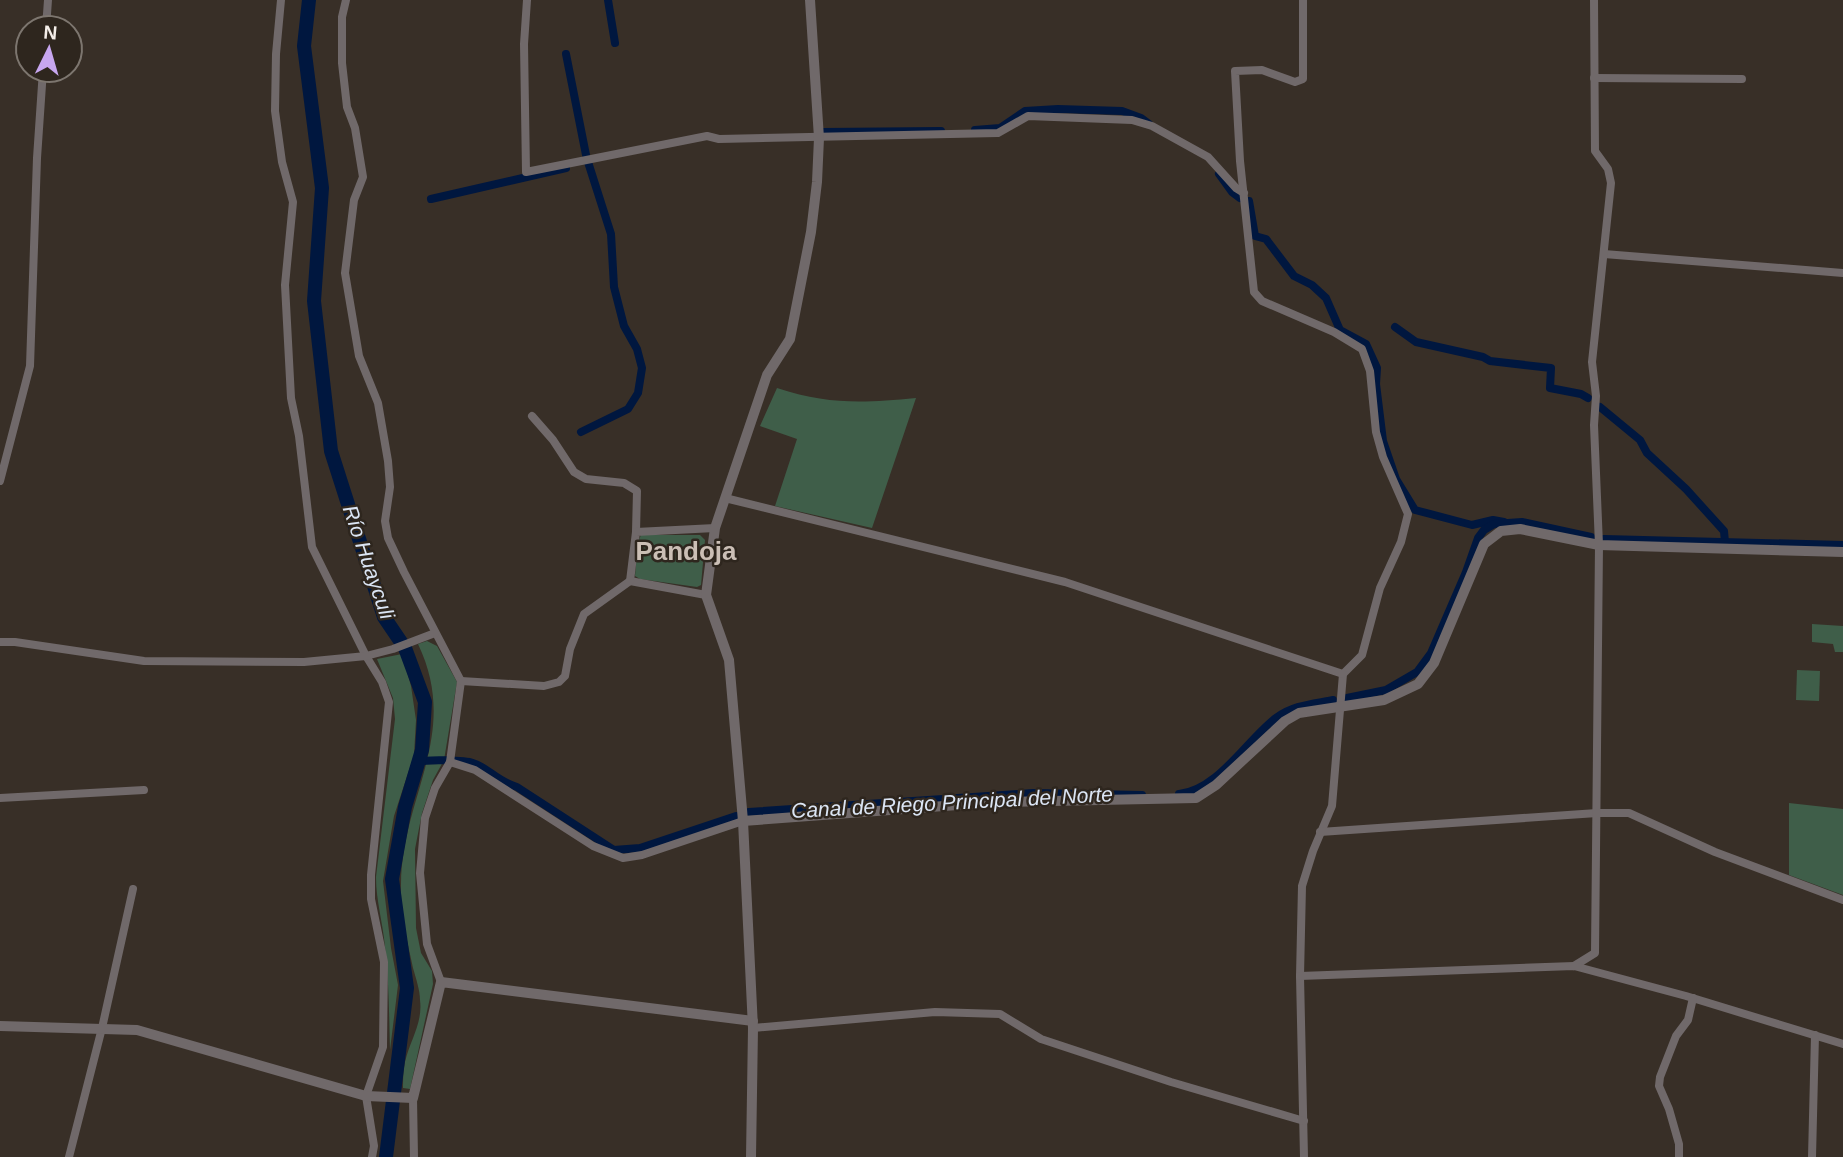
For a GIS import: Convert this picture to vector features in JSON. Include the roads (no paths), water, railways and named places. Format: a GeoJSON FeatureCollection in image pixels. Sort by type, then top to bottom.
{"type":"FeatureCollection","features":[{"type":"Feature","properties":{"kind":"street"},"geometry":{"type":"LineString","coordinates":[[281,0],[275,111],[282,162],[293,202],[285,285],[291,398],[299,436],[312,547],[366,656],[382,682],[389,702],[371,875],[371,900],[384,962],[383,1047],[371,1096],[374,1146],[372,1157]]}},
{"type":"Feature","properties":{"kind":"street"},"geometry":{"type":"LineString","coordinates":[[346,0],[342,17],[342,63],[347,107],[355,128],[363,177],[354,201],[345,273],[359,356],[378,403],[388,461],[390,487],[385,521],[388,538],[461,681],[450,762],[435,788],[425,818],[420,873],[427,944],[441,982],[409,1098],[414,1157]]}},
{"type":"Feature","properties":{"kind":"street"},"geometry":{"type":"LineString","coordinates":[[527,0],[524,44],[526,172],[707,136],[719,139],[819,138],[999,133],[1028,116],[1132,120],[1152,126],[1208,157],[1236,188],[1244,193]]}},
{"type":"Feature","properties":{"kind":"street"},"geometry":{"type":"LineString","coordinates":[[751,1157],[753,1024],[743,821],[729,660],[706,595],[715,528],[767,374],[790,339],[811,232],[819,138],[810,0]]}},
{"type":"Feature","properties":{"kind":"street"},"geometry":{"type":"LineString","coordinates":[[1303,0],[1303,79],[1295,82],[1262,70],[1235,71],[1240,161],[1254,292],[1262,301],[1334,332],[1362,349],[1370,371],[1377,432],[1383,457],[1408,514],[1401,542],[1380,589],[1362,655],[1343,674],[1332,806],[1320,832],[1302,886],[1300,976],[1304,1157]]}},
{"type":"Feature","properties":{"kind":"street"},"geometry":{"type":"LineString","coordinates":[[1574,966],[1595,953],[1598,545],[1594,425],[1596,396],[1592,362],[1611,183],[1608,169],[1595,151],[1594,0]]}},
{"type":"Feature","properties":{"kind":"street"},"geometry":{"type":"LineString","coordinates":[[1594,79],[1742,79]]}},
{"type":"Feature","properties":{"kind":"street"},"geometry":{"type":"LineString","coordinates":[[0,481],[30,366],[42,84]]}},
{"type":"Feature","properties":{"kind":"street"},"geometry":{"type":"LineString","coordinates":[[1604,254],[1843,273]]}},
{"type":"Feature","properties":{"kind":"street"},"geometry":{"type":"LineString","coordinates":[[531,416],[553,440],[574,472],[586,479],[624,483],[637,491],[636,532],[630,581]]}},
{"type":"Feature","properties":{"kind":"street"},"geometry":{"type":"LineString","coordinates":[[725,499],[1065,582],[1343,674]]}},
{"type":"Feature","properties":{"kind":"street"},"geometry":{"type":"LineString","coordinates":[[636,532],[715,528]]}},
{"type":"Feature","properties":{"kind":"street"},"geometry":{"type":"LineString","coordinates":[[450,762],[475,770],[593,846],[623,858],[642,855],[743,821],[998,802],[1196,798],[1216,784],[1285,721],[1299,713],[1384,700],[1418,684],[1434,663],[1484,544],[1501,531],[1520,529],[1598,545],[1843,552]]}},
{"type":"Feature","properties":{"kind":"street"},"geometry":{"type":"LineString","coordinates":[[461,681],[544,687],[559,682],[565,676],[570,649],[584,614],[630,581],[706,595]]}},
{"type":"Feature","properties":{"kind":"street"},"geometry":{"type":"LineString","coordinates":[[0,642],[152,662],[304,662],[366,656],[435,633]]}},
{"type":"Feature","properties":{"kind":"street"},"geometry":{"type":"LineString","coordinates":[[0,798],[144,790]]}},
{"type":"Feature","properties":{"kind":"street"},"geometry":{"type":"LineString","coordinates":[[1320,832],[1629,813],[1715,852],[1843,900]]}},
{"type":"Feature","properties":{"kind":"street"},"geometry":{"type":"LineString","coordinates":[[69,1157],[102,1028],[133,889]]}},
{"type":"Feature","properties":{"kind":"street"},"geometry":{"type":"LineString","coordinates":[[1300,976],[1574,966],[1693,998],[1843,1044]]}},
{"type":"Feature","properties":{"kind":"street"},"geometry":{"type":"LineString","coordinates":[[441,982],[753,1024],[935,1012],[1000,1014],[1041,1039],[1171,1082],[1304,1121]]}},
{"type":"Feature","properties":{"kind":"street"},"geometry":{"type":"LineString","coordinates":[[1679,1157],[1679,1144],[1659,1086],[1676,1036],[1688,1020],[1693,998]]}},
{"type":"Feature","properties":{"kind":"street"},"geometry":{"type":"LineString","coordinates":[[0,1026],[138,1030],[371,1096],[409,1098]]}},
{"type":"Feature","properties":{"kind":"street"},"geometry":{"type":"LineString","coordinates":[[1812,1157],[1815,1035]]}},
{"type":"Feature","properties":{"kind":"waterway","name":"Río Huayculi"},"geometry":{"type":"LineString","coordinates":[[309,0],[304,46],[322,188],[314,301],[331,451],[384,617],[405,648],[425,702],[422,750],[405,807],[392,879],[407,988],[386,1157]]}},
{"type":"Feature","properties":{"kind":"waterway"},"geometry":{"type":"LineString","coordinates":[[608,0],[615,43]]}},
{"type":"Feature","properties":{"kind":"waterway"},"geometry":{"type":"LineString","coordinates":[[566,54],[586,155]]}},
{"type":"Feature","properties":{"kind":"waterway"},"geometry":{"type":"LineString","coordinates":[[975,130],[1000,128],[1025,111],[1058,109],[1122,111],[1149,124]]}},
{"type":"Feature","properties":{"kind":"waterway"},"geometry":{"type":"LineString","coordinates":[[823,132],[941,131]]}},
{"type":"Feature","properties":{"kind":"waterway"},"geometry":{"type":"LineString","coordinates":[[581,432],[628,409],[638,393],[642,368],[637,349],[624,326],[614,287],[611,234],[588,162]]}},
{"type":"Feature","properties":{"kind":"waterway"},"geometry":{"type":"LineString","coordinates":[[431,199],[566,168]]}},
{"type":"Feature","properties":{"kind":"waterway"},"geometry":{"type":"LineString","coordinates":[[1219,174],[1240,198]]}},
{"type":"Feature","properties":{"kind":"waterway"},"geometry":{"type":"LineString","coordinates":[[1249,201],[1255,236],[1266,239],[1294,276],[1312,285],[1326,298],[1340,330],[1366,344],[1377,368],[1376,384],[1383,441],[1396,479],[1415,510],[1472,525],[1493,520],[1504,522]]}},
{"type":"Feature","properties":{"kind":"waterway"},"geometry":{"type":"LineString","coordinates":[[1395,327],[1416,342],[1483,357],[1490,361],[1551,368],[1550,388],[1588,398]]}},
{"type":"Feature","properties":{"kind":"waterway"},"geometry":{"type":"LineString","coordinates":[[1600,407],[1640,440],[1647,453],[1686,489],[1724,531],[1725,542]]}},
{"type":"Feature","properties":{"kind":"waterway","name":"Canal de Riego Principal del Norte"},"geometry":{"type":"LineString","coordinates":[[1347,698],[1386,690],[1417,672],[1431,653],[1478,538],[1484,530],[1494,524],[1522,522],[1591,537]]}},
{"type":"Feature","properties":{"kind":"waterway","name":"Canal de Riego Principal del Norte"},"geometry":{"type":"LineString","coordinates":[[1604,539],[1843,545]]}},
{"type":"Feature","properties":{"kind":"waterway","name":"Canal de Riego Principal del Norte"},"geometry":{"type":"LineString","coordinates":[[1179,794],[1206,784],[1231,763],[1265,727],[1289,710],[1333,700]]}},
{"type":"Feature","properties":{"kind":"waterway","name":"Canal de Riego Principal del Norte"},"geometry":{"type":"LineString","coordinates":[[418,762],[454,761],[478,765],[614,850],[640,848],[736,816]]}},
{"type":"Feature","properties":{"kind":"waterway","name":"Canal de Riego Principal del Norte"},"geometry":{"type":"LineString","coordinates":[[749,812],[1033,793],[1142,795]]}},
{"type":"Feature","properties":{"kind":"district","name":"Pandoja"},"geometry":{"type":"Point","coordinates":[686,551]}}]}
